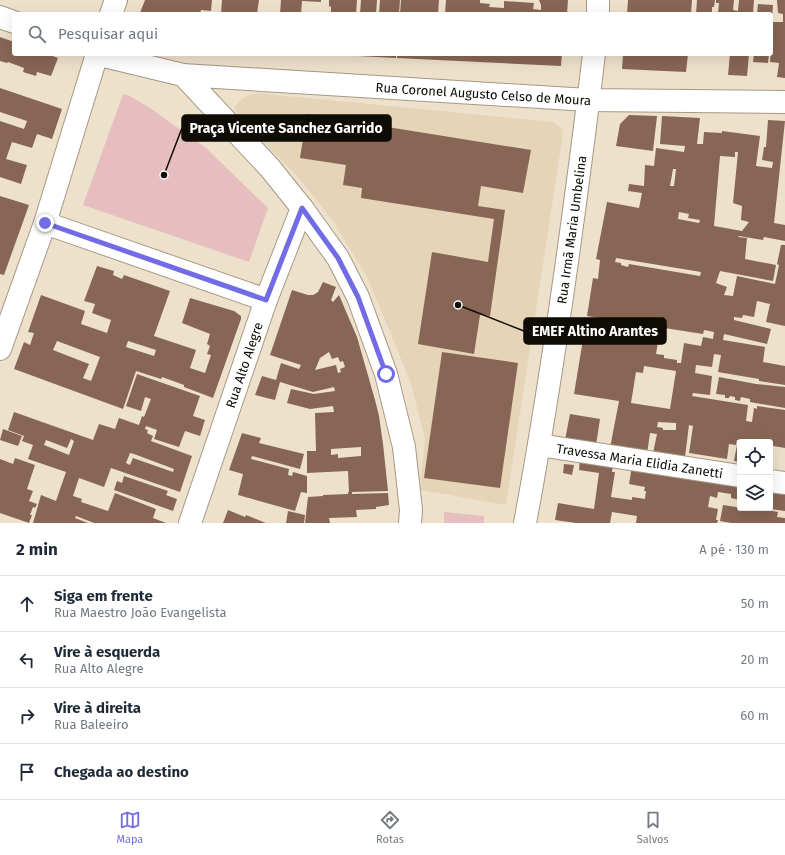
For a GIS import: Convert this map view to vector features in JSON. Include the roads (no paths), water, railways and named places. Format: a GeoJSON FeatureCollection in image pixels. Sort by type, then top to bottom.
{"type":"FeatureCollection","features":[{"type":"Feature","properties":{"kind":"street"},"geometry":{"type":"LineString","coordinates":[[112,12],[116,0]]}},
{"type":"Feature","properties":{"kind":"street"},"geometry":{"type":"LineString","coordinates":[[598,0],[598,12]]}},
{"type":"Feature","properties":{"kind":"street"},"geometry":{"type":"LineString","coordinates":[[0,17],[12,21]]}},
{"type":"Feature","properties":{"kind":"street"},"geometry":{"type":"LineString","coordinates":[[0,349],[45,223],[96,56]]}},
{"type":"Feature","properties":{"kind":"street","name":"Rua Coronel Augusto Celso de Moura"},"geometry":{"type":"LineString","coordinates":[[105,56],[183,75],[588,100],[785,102]]}},
{"type":"Feature","properties":{"kind":"street","name":"Rua Irmã Maria Umbelina"},"geometry":{"type":"LineString","coordinates":[[525,523],[539,445],[586,128],[594,56]]}},
{"type":"Feature","properties":{"kind":"street"},"geometry":{"type":"LineString","coordinates":[[183,75],[270,168],[302,208],[338,258],[358,297],[384,368],[404,447],[411,510],[410,523]]}},
{"type":"Feature","properties":{"kind":"street","name":"Rua Alto Alegre"},"geometry":{"type":"LineString","coordinates":[[190,523],[266,300],[302,208]]}},
{"type":"Feature","properties":{"kind":"street"},"geometry":{"type":"LineString","coordinates":[[45,223],[266,300]]}},
{"type":"Feature","properties":{"kind":"street","name":"Travessa Maria Elidia Zanetti"},"geometry":{"type":"LineString","coordinates":[[539,445],[737,476]]}},
{"type":"Feature","properties":{"kind":"street"},"geometry":{"type":"LineString","coordinates":[[773,481],[785,483]]}},
{"type":"Feature","properties":{"kind":"place","name":"Praça Vicente Sanchez Garrido"},"geometry":{"type":"Point","coordinates":[164,175]}},
{"type":"Feature","properties":{"kind":"place","name":"EMEF Altino Arantes"},"geometry":{"type":"Point","coordinates":[458,305]}}]}
